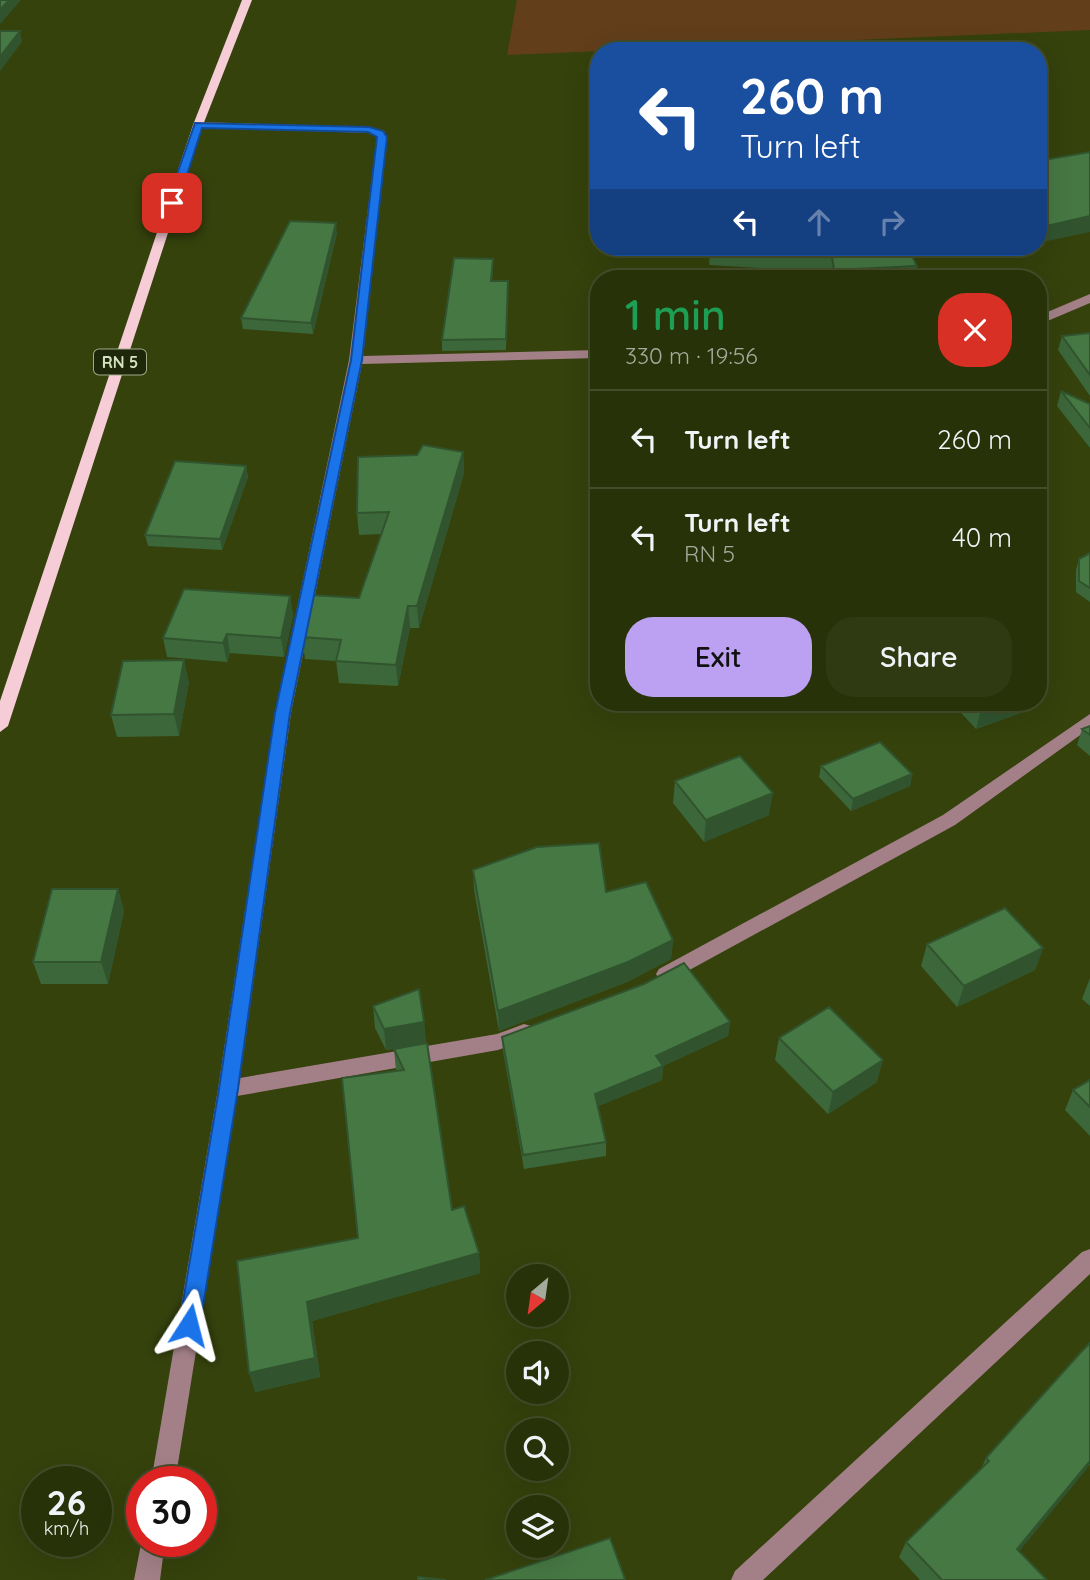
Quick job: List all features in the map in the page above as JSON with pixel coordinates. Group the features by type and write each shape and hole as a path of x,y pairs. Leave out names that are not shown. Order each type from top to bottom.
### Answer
{"main road":[{"name":"RN 5","path":"0,726 198,125 247,0"}],"street":[{"path":"166,1466 229,1089 282,713 356,360 382,137 380,133 369,130 198,125"},
{"path":"1047,317 1090,298"},
{"path":"356,360 590,354"},
{"path":"648,984 949,820 1090,720"},
{"path":"229,1089 498,1042 548,1023"},
{"path":"744,1580 1090,1259"},
{"path":"146,1580 150,1557"}],"shaded area":[{"path":"517,0 1090,0 1090,30 810,42 590,42 590,51 507,55"}],"building":[{"path":"0,0 9,0 0,10"},
{"path":"0,31 20,31 0,57"},
{"path":"1090,152 1090,216 1047,226 1047,159"},
{"path":"290,221 336,223 311,323 241,318"},
{"path":"815,256 912,256 917,266 834,270 832,257"},
{"path":"454,258 493,259 491,281 508,281 506,339 442,340"},
{"path":"1090,333 1090,375 1062,336"},
{"path":"1061,391 1090,404 1090,428"},
{"path":"423,445 463,452 417,606 408,606 396,665 336,661 341,640 302,637 311,595 359,598 389,512 357,513 358,457 417,455"},
{"path":"175,461 246,466 220,539 145,535"},
{"path":"1090,553 1090,588 1079,581 1079,559"},
{"path":"184,589 290,596 281,638 227,634 223,643 163,638"},
{"path":"184,660 174,714 111,715 123,661"},
{"path":"1090,726 1090,735 1082,729"},
{"path":"880,742 912,774 853,799 821,766"},
{"path":"740,756 773,793 706,820 675,781"},
{"path":"599,843 606,892 646,882 673,940 628,962 498,1011 473,870 537,847"},
{"path":"52,889 118,889 101,962 33,962"},
{"path":"1005,908 1043,948 964,986 927,944"},
{"path":"684,963 730,1022 656,1056 663,1066 595,1094 606,1142 523,1155 502,1037 644,984"},
{"path":"419,989 424,1022 384,1029 373,1006"},
{"path":"829,1007 883,1060 833,1092 779,1038"},
{"path":"427,1043 452,1210 464,1206 479,1253 307,1302 315,1358 249,1373 237,1261 358,1238 342,1078 404,1070 394,1049"},
{"path":"1090,1080 1090,1107 1073,1090"},
{"path":"1090,1343 1090,1461 1017,1549 1047,1580 942,1580 906,1542 989,1461 986,1458"},
{"path":"610,1538 625,1579 485,1580 550,1558 569,1558 569,1552"},
{"path":"418,1577 446,1580 418,1580"}],"route":[{"path":"172,203 198,125 369,130 380,133 382,137 356,360 282,713 229,1089 189,1325"}]}
